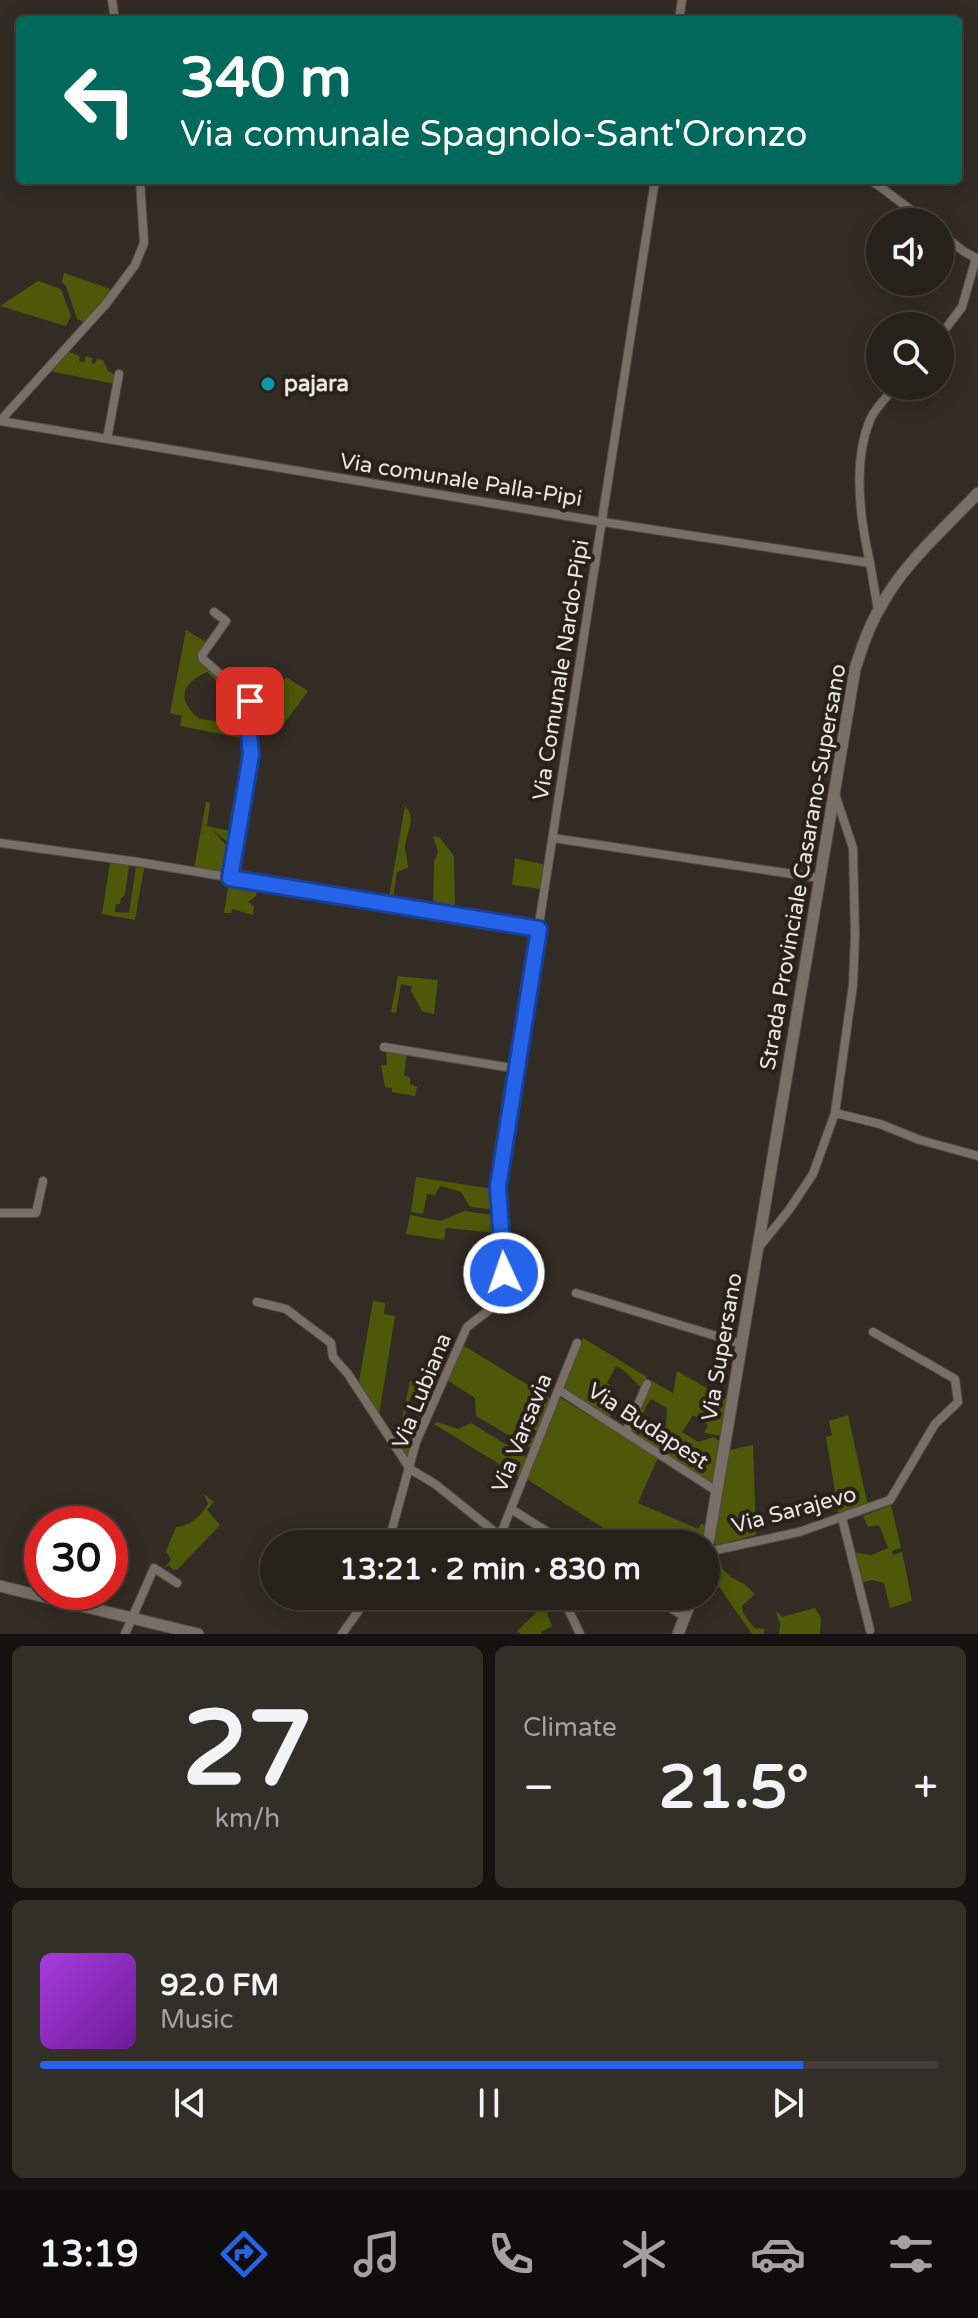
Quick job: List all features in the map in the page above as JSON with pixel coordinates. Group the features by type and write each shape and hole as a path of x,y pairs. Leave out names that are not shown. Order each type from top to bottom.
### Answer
{"main road":[{"name":"Strada Provinciale Casarano-Supersano","path":"776,1144 855,669 878,610 899,578 978,493"},
{"name":"Via Supersano","path":"711,1530 776,1144"},
{"path":"0,1586 198,1634"},
{"path":"682,1629 688,1610"}],"street":[{"path":"0,421 111,297 135,265 144,243 140,184"},
{"name":"Via Comunale Nardo-Pipi","path":"539,929 654,184"},
{"path":"876,184 908,208"},
{"path":"954,244 977,256 962,307 954,318"},
{"path":"107,439 119,374"},
{"path":"878,610 864,537 860,485 862,446 871,418 886,400"},
{"name":"Via comunale Palla-Pipi","path":"0,421 603,522 870,563"},
{"path":"214,612 226,621 202,655 203,659 250,701 242,719 249,733 251,755 230,878"},
{"path":"759,1248 813,1174 835,1113 853,985 855,935 853,848 834,791"},
{"path":"553,838 819,878"},
{"path":"0,843 539,929"},
{"name":"Via Lubiana","path":"392,1530 416,1442 467,1327 488,1311 504,1273 498,1187 539,929"},
{"path":"384,1047 518,1069"},
{"path":"835,1113 880,1124 920,1140 978,1156"},
{"path":"0,1213 36,1213 43,1181"},
{"path":"576,1293 742,1344"},
{"path":"257,1302 286,1309 331,1343 333,1357 348,1374 410,1469 435,1484 492,1530"},
{"name":"Via Sarajevo","path":"720,1551 799,1532 890,1500 935,1424 958,1402 955,1379 873,1332"},
{"name":"Via Varsavia","path":"502,1530 577,1343"},
{"path":"626,1432 647,1384"},
{"name":"Via Budapest","path":"559,1390 718,1492"},
{"path":"511,1509 545,1530"},
{"path":"842,1518 870,1630"},
{"path":"125,1634 154,1568 177,1583"},
{"path":"342,1634 359,1610"},
{"path":"569,1610 580,1634"},
{"path":"664,1610 682,1629"}],"green space":[{"path":"64,273 113,290 86,323 77,319 62,282"},
{"path":"38,281 61,289 71,316 66,326 0,306"},
{"path":"66,351 80,356 79,361 84,362 86,356 92,358 94,364 97,359 103,360 108,371 116,375 115,384 49,371"},
{"path":"186,630 209,644 196,656 247,697 242,715 234,711 231,713 230,695 207,672 187,687 187,706 200,719 240,724 247,739 180,726 182,716 170,713"},
{"path":"286,677 308,691 281,728 266,698 254,699 259,691 273,700"},
{"path":"206,802 210,803 207,826 236,832 233,847 212,829 232,852 229,875 194,869"},
{"path":"405,806 410,816 405,849 408,868 397,872 393,898 389,897"},
{"path":"433,836 439,837 454,856 455,909 433,906 434,862 438,852"},
{"path":"515,858 545,865 540,889 512,885"},
{"path":"110,862 129,865 125,895 120,904 116,904 115,912 129,913 136,867 144,868 135,920 102,914"},
{"path":"229,882 257,886 256,896 248,902 254,906 253,915 232,909 231,913 224,913"},
{"path":"398,976 438,980 434,1014 422,1011 411,991 412,986 401,984 396,1013 391,1012"},
{"path":"386,1051 407,1054 404,1075 410,1078 410,1084 417,1087 415,1096 392,1092 392,1088 385,1087 381,1065 387,1065"},
{"path":"416,1177 493,1189 495,1207 470,1207 461,1192 440,1186 435,1195 427,1194 423,1214 411,1212"},
{"path":"464,1211 493,1215 497,1233 446,1228 444,1240 406,1234 410,1215 441,1221"},
{"path":"373,1301 385,1303 384,1314 395,1316 379,1415 358,1387"},
{"path":"583,1338 647,1377 642,1388 616,1366 607,1383 611,1386 608,1393 612,1411 610,1417 564,1389"},
{"path":"461,1344 551,1399 538,1432 522,1421 518,1427 535,1439 532,1449 476,1416 475,1398 447,1380"},
{"path":"677,1371 729,1401 722,1436 704,1433 708,1425 693,1415 682,1432 698,1442 714,1437 721,1442 714,1486 637,1437 648,1423 662,1432 666,1425 667,1408 651,1399 634,1435 629,1432 652,1381 673,1393"},
{"path":"410,1381 435,1390 431,1401 411,1396 403,1420 419,1426 408,1462 397,1442"},
{"path":"559,1397 658,1457 638,1503 698,1529 702,1523 707,1530 606,1530 525,1478"},
{"path":"848,1415 868,1506 839,1516 826,1437 832,1435 829,1421"},
{"path":"437,1422 458,1429 471,1423 525,1456 527,1459 520,1477 434,1424"},
{"path":"753,1445 756,1535 720,1544 720,1530 716,1530 729,1450"},
{"path":"204,1494 214,1502 207,1510 220,1525 178,1569 173,1570 169,1565 164,1568 171,1560 166,1551 176,1527 191,1522 202,1513 208,1504"},
{"path":"891,1505 901,1548 892,1551 893,1555 902,1552 912,1601 890,1608 884,1583 872,1580 860,1583 854,1552 871,1555 888,1548 879,1525 868,1527 863,1516"},
{"path":"720,1566 755,1594 742,1606 743,1613 754,1628 764,1629 764,1634 752,1634 720,1588"},
{"path":"815,1608 821,1618 820,1634 779,1634 776,1611 782,1617"},
{"path":"539,1610 556,1610 547,1613 552,1626 542,1634 521,1634 517,1631"}],"place":[{"name":"pajara","path":"268,384"}],"route":[{"path":"250,701 242,719 249,733 251,755 230,878 539,929 498,1187 504,1273"}]}
